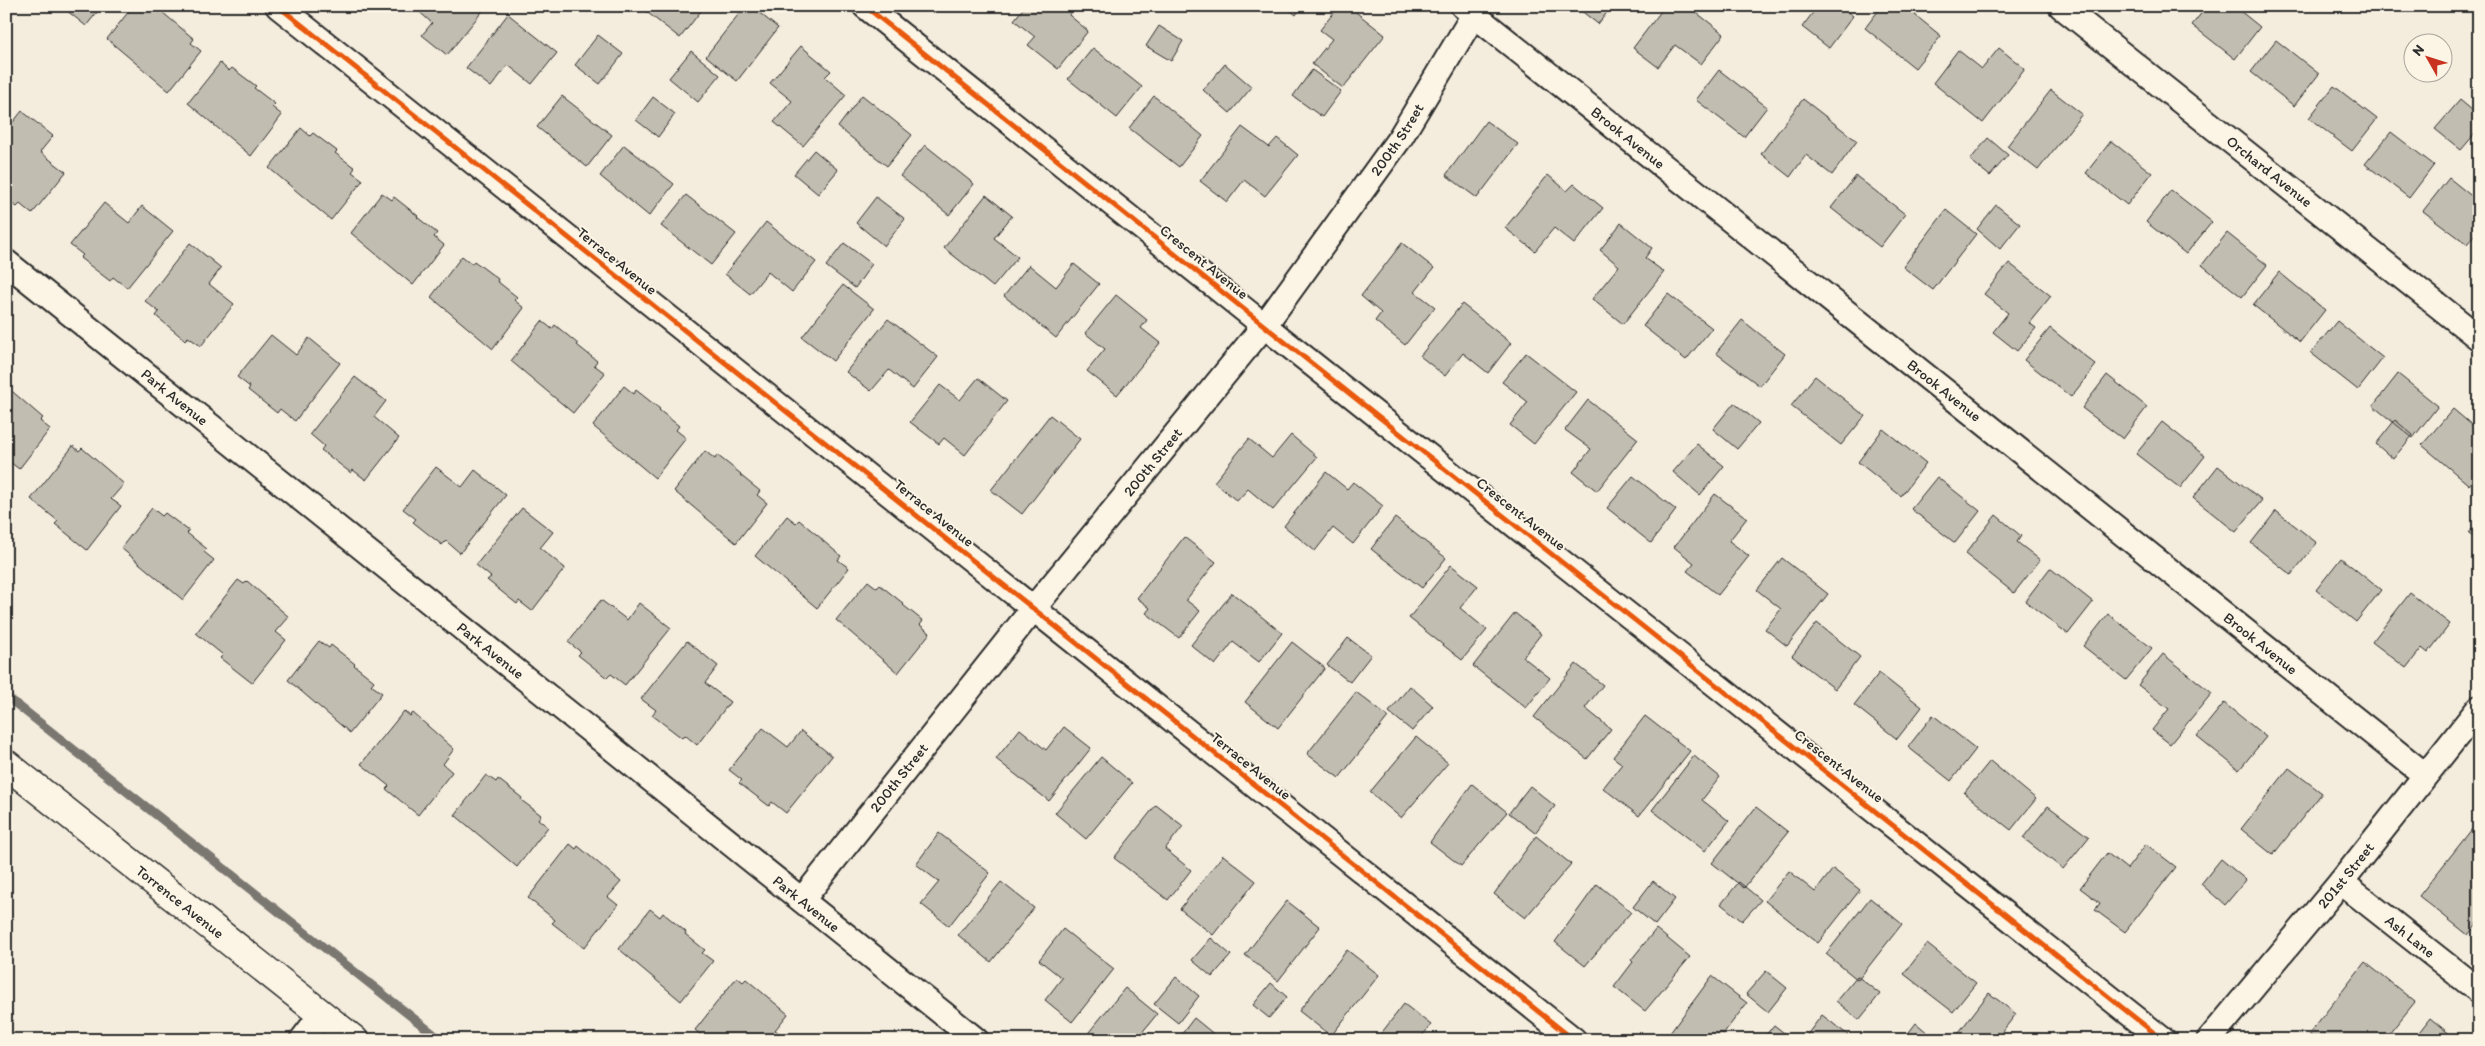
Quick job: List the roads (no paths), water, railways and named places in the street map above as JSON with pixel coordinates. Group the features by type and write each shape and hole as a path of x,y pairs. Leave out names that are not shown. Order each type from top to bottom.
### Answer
{"main road":[{"name":"Torrence Avenue","path":"6,764 354,1040"}],"street":[{"name":"Terrace Avenue","path":"278,6 1574,1040"},
{"name":"Crescent Avenue","path":"865,6 1264,326 2163,1040"},
{"name":"Orchard Avenue","path":"2061,6 2479,338"},
{"name":"200th Street","path":"802,900 1033,609 1264,326 1400,138 1472,9"},
{"name":"Brook Avenue","path":"1472,9 2425,775"},
{"name":"Park Avenue","path":"6,262 976,1040"},
{"name":"201st Street","path":"2210,1040 2341,882 2479,708"},
{"name":"Ash Lane","path":"2341,882 2479,991"},
{"path":"302,1040 322,1014"}],"waterway":[{"path":"6,696 441,1040"}]}
